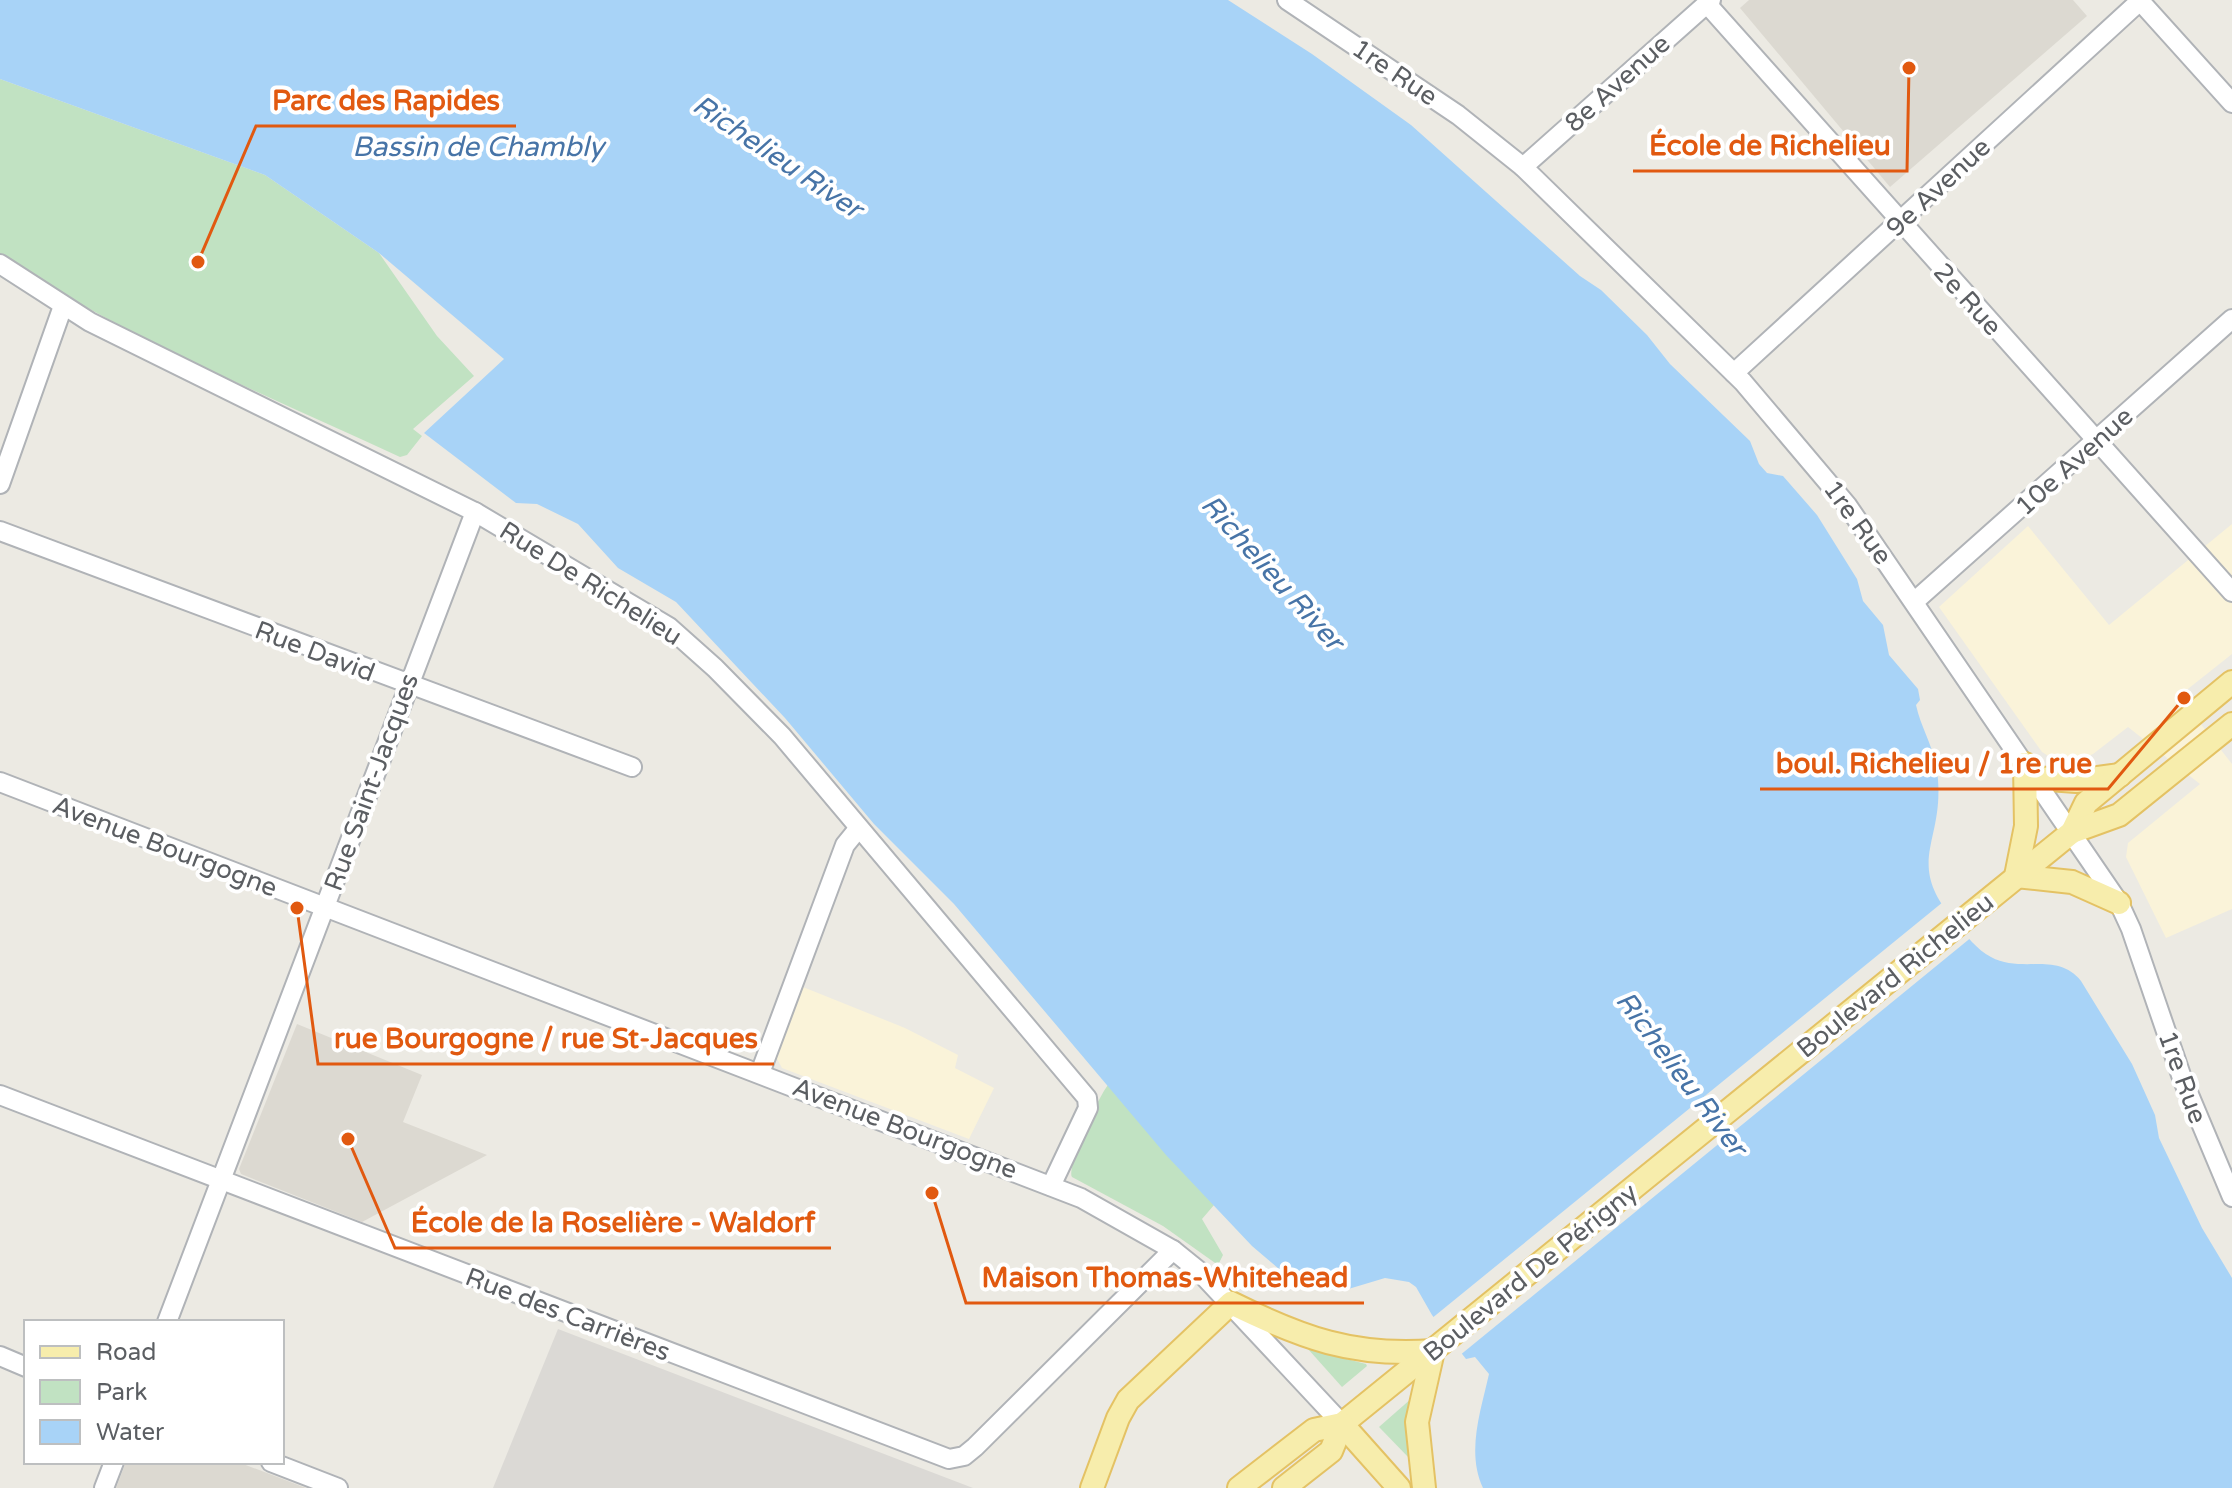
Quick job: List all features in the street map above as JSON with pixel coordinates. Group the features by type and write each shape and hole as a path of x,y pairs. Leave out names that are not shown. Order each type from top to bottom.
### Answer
{"main road":[{"name":"Boulevard Richelieu","path":"2072,832 2086,803 2232,682"},
{"name":"Boulevard Richelieu","path":"1718,1119 2072,832 2119,815 2232,724"},
{"path":"2119,903 2064,880 2016,876 2027,817 2030,771 2076,781 2121,775"},
{"name":"Boulevard De Périgny","path":"1239,1488 1314,1430 1342,1424 1718,1119"},
{"path":"1092,1488 1118,1418 1128,1400 1231,1303 1292,1333 1332,1346 1376,1354 1433,1351 1417,1422 1417,1450 1424,1488"},
{"path":"1342,1424 1399,1488"},
{"name":"Boulevard De Périgny","path":"1284,1488 1331,1451 1342,1424"}],"street":[{"name":"1re Rue","path":"1287,0 1458,115 1523,167 1734,373 1828,480 1915,601 2119,903 2194,1112 2232,1197"},
{"path":"2141,1 2232,103"},
{"name":"9e Avenue","path":"1734,373 2141,1"},
{"name":"8e Avenue","path":"1523,167 1709,2"},
{"name":"2e Rue","path":"1709,2 1899,222 2232,592"},
{"name":"Rue De Richelieu","path":"0,264 63,306 475,512 639,606 682,637 772,724 1087,1098 1088,1108 1051,1186"},
{"path":"0,484 63,306"},
{"name":"10e Avenue","path":"1915,601 2232,319"},
{"name":"Rue Saint-Jacques","path":"168,1320 475,512"},
{"name":"Rue David","path":"0,531 632,767"},
{"name":"Avenue Bourgogne","path":"0,782 1051,1186 1173,1250 1231,1303 1342,1424"},
{"path":"760,1073 845,845 858,829"},
{"name":"Rue des Carrières","path":"0,1095 940,1457 958,1458 975,1447 1173,1250"},
{"path":"0,1356 24,1366"},
{"path":"104,1488 113,1464"},
{"path":"276,1464 338,1488"}],"shaded area":[{"path":"1749,0 2073,0 2087,16 1890,187 1740,8"},
{"path":"2232,524 2232,654 2179,696 2232,764 2232,909 2166,938 2126,857 2128,843 2200,784 2128,727 2093,754 2073,763 2058,762 2042,752 1939,607 2028,526 2109,625"},
{"path":"803,987 905,1028 958,1055 955,1068 994,1088 969,1139 782,1068 775,1055"},
{"path":"297,1024 422,1075 403,1122 487,1155 362,1222 241,1174 239,1169"},
{"path":"558,1329 973,1488 493,1488"},
{"path":"125,1464 243,1464 306,1488 116,1488"}],"green space":[{"path":"0,79 265,175 379,253 437,336 474,376 413,429 422,436 407,455 400,457 146,339 0,255"},
{"path":"1108,1085 1214,1205 1202,1219 1223,1255 1218,1265 1163,1226 1072,1177 1079,1146"},
{"path":"1308,1349 1366,1364 1367,1366 1342,1387"},
{"path":"1412,1398 1410,1459 1379,1427"}],"water":[{"path":"0,0 1228,0 1312,54 1411,125 1580,276 1601,290 1647,335 1670,364 1750,441 1759,464 1767,473 1783,476 1817,515 1857,579 1863,601 1883,625 1889,655 1918,689 1920,700 1916,705 1935,759 1938,780 1929,868 1932,884 1941,902 1972,942 1991,957 2014,964 2061,967 2081,981 2132,1064 2155,1115 2159,1138 2202,1228 2232,1278 2232,1488 1483,1488 1475,1446 1489,1374 1475,1357 1466,1359 1432,1315 1416,1287 1409,1282 1385,1278 1345,1290 1311,1286 1286,1275 1252,1246 1166,1155 954,904 874,824 785,718 676,602 618,568 578,524 537,504 516,503 424,433 504,359 379,253 265,175 0,79"}],"pier":[{"path":"1943,902 1973,936 1459,1356 1427,1315 1431,1319"}],"place":[{"name":"École de Richelieu","path":"1909,68"},
{"name":"Parc des Rapides","path":"198,262"},
{"name":"boul. Richelieu / 1re rue","path":"2184,698"},
{"name":"rue Bourgogne / rue St-Jacques","path":"297,908"},
{"name":"École de la Roselière - Waldorf","path":"348,1139"},
{"name":"Maison Thomas-Whitehead","path":"932,1193"}],"water label":[{"name":"Bassin de Chambly","path":"478,146"},
{"name":"Richelieu River","path":"778,156"},
{"name":"Richelieu River","path":"1273,572"},
{"name":"Richelieu River","path":"1682,1073"}]}
